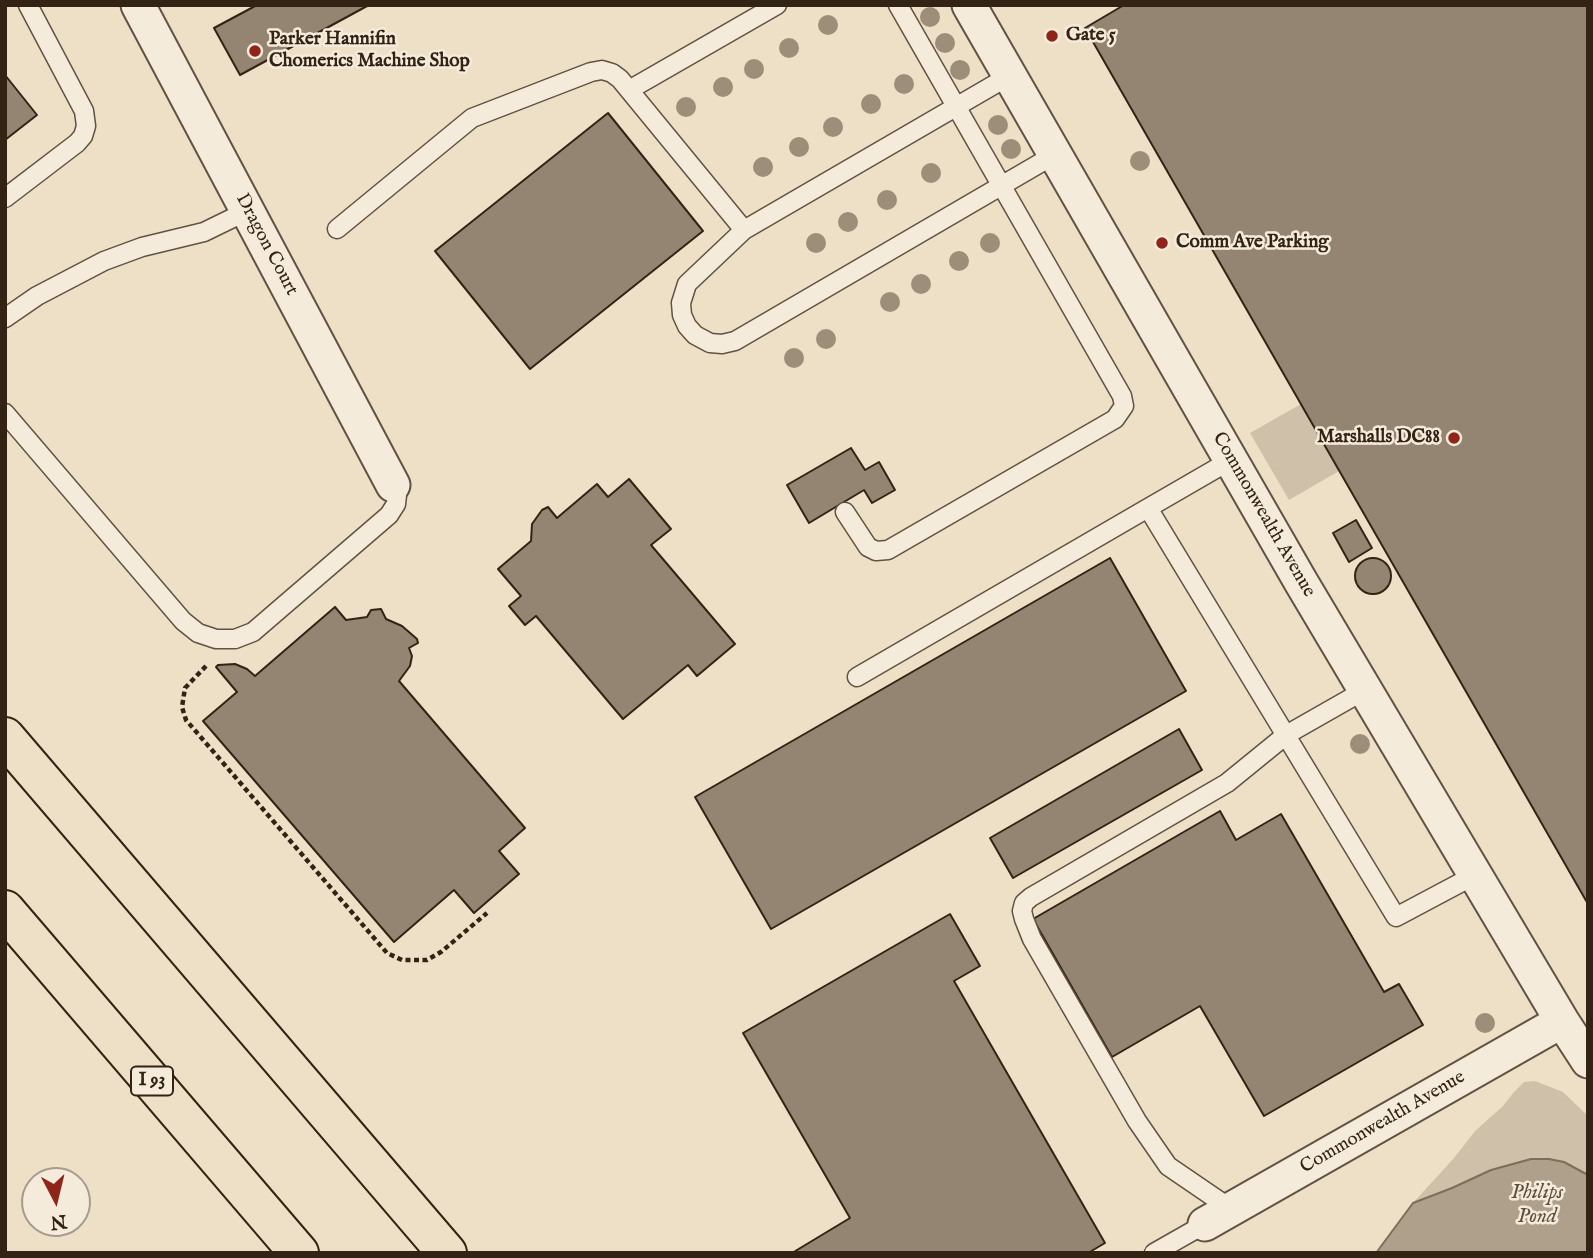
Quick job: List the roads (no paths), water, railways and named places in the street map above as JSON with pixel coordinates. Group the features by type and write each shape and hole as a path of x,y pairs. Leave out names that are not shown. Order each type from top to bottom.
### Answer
{"highway":[{"path":"5,737 447,1253"},
{"name":"I 93","path":"5,910 299,1253"}],"street":[{"name":"Dragon Court","path":"138,5 393,485"},
{"name":"Commonwealth Avenue","path":"969,5 1365,690 1588,1061"},
{"name":"Commonwealth Avenue","path":"1218,1217 1562,1021"}],"lane":[{"path":"5,198 77,143 86,126 83,111 28,5"},
{"path":"629,90 777,5"},
{"path":"845,512 865,545 876,551 888,550 1115,419 1124,406 1122,396 898,5"},
{"path":"337,229 472,118 597,70 612,73 629,90 744,230"},
{"path":"1009,76 744,230 692,277 682,295 681,311 687,327 710,343 735,341 1055,155"},
{"path":"5,318 37,296 104,261 142,247 204,232 247,211"},
{"path":"5,413 183,621 198,633 216,639 235,639 253,632 389,515 396,504 397,495 393,485"},
{"path":"857,677 1231,460"},
{"path":"1148,508 1395,917 1475,875"},
{"path":"1154,1253 1218,1217 1168,1166 1137,1121 1032,939 1022,911 1024,903 1227,783 1286,735 1365,690"}],"water":[{"name":"Philips Pond","path":"1531,1159 1564,1162 1588,1175 1588,1253 1376,1253 1413,1203 1491,1170"}],"place":[{"name":"Gate 5","path":"1052,36"},
{"name":"Parker Hannifin Chomerics Machine Shop","path":"255,51"},
{"name":"Comm Ave Parking","path":"1162,243"},
{"name":"Marshalls DC88","path":"1454,438"}]}
